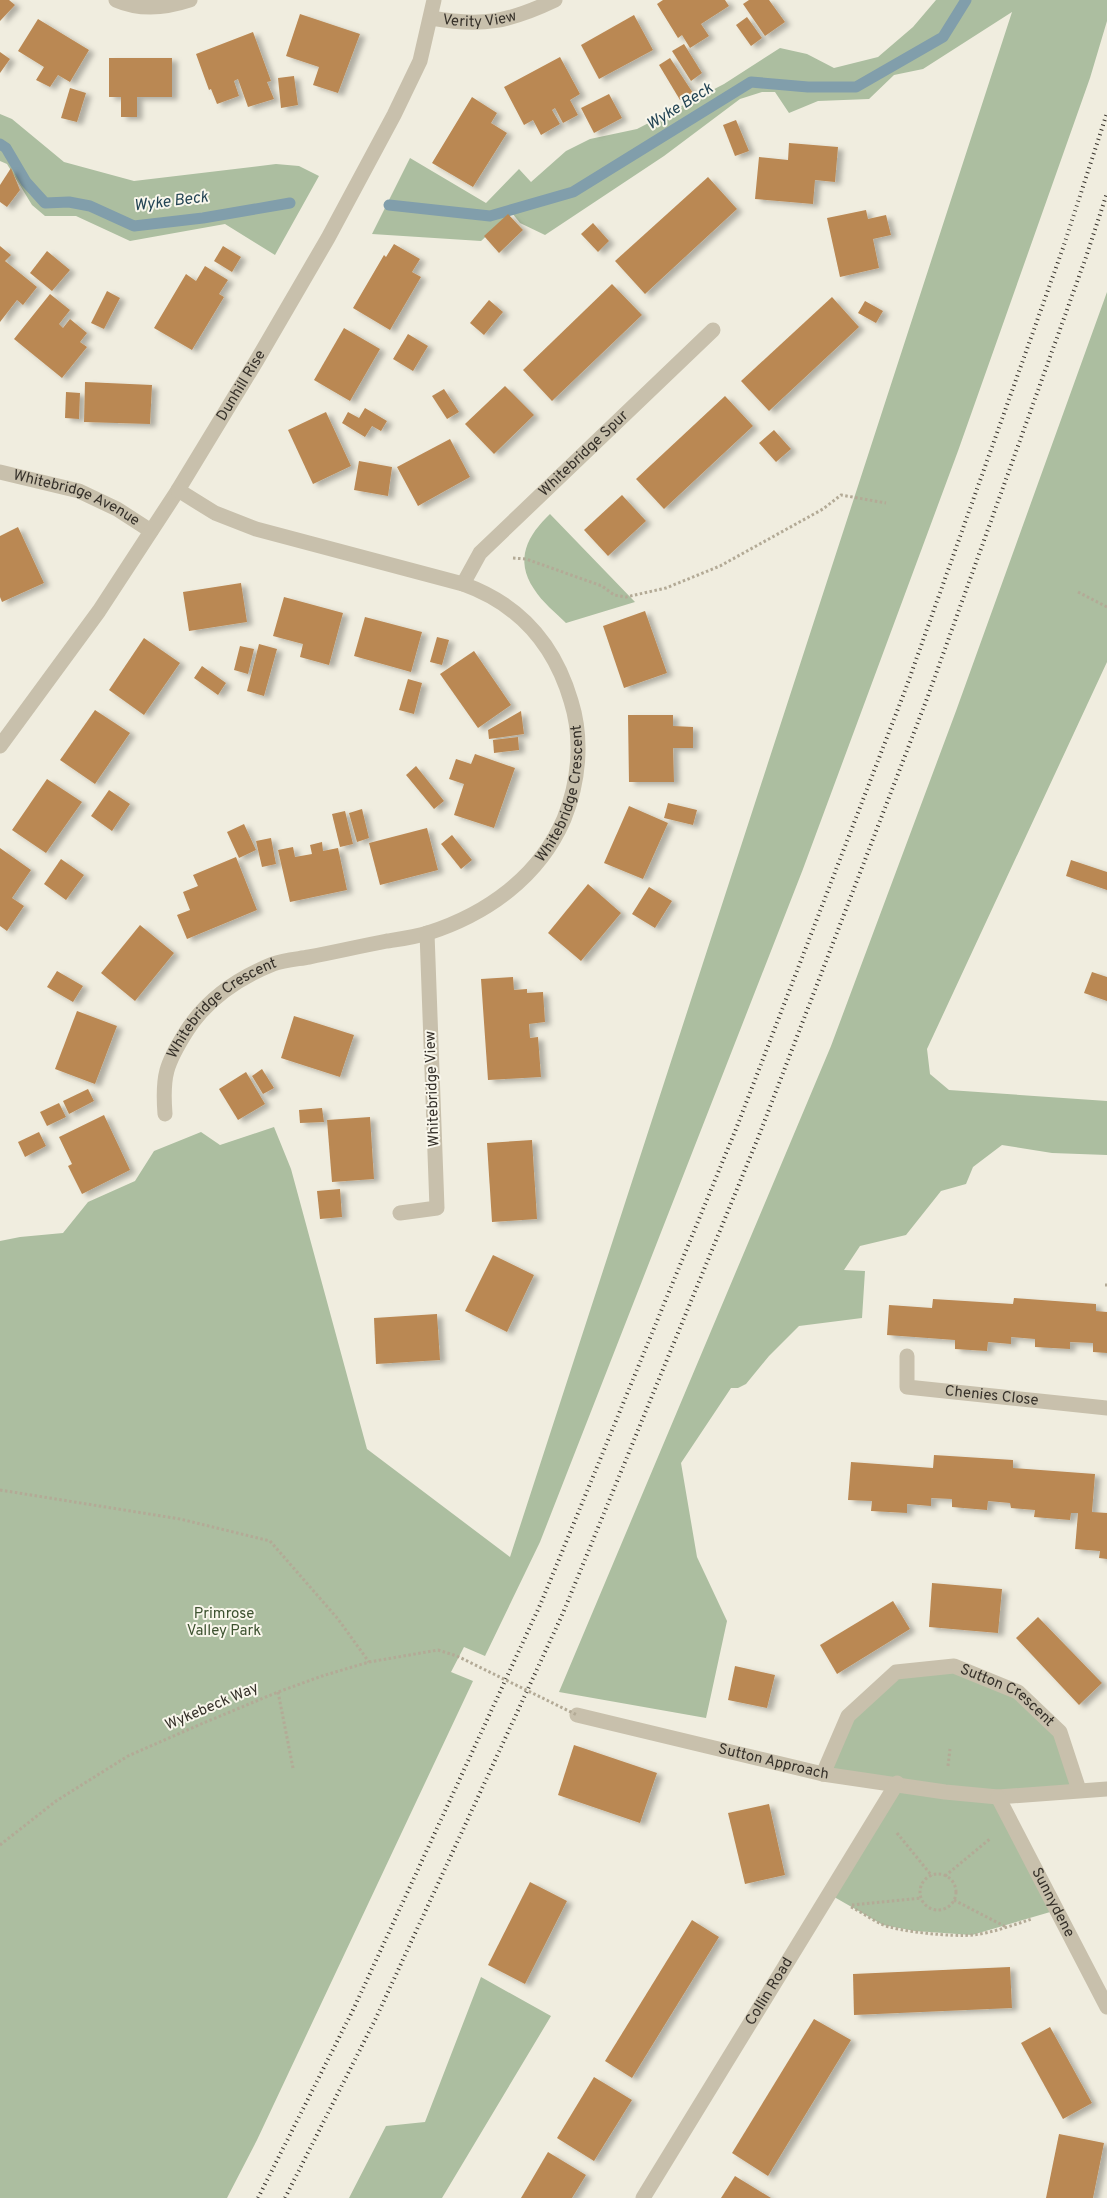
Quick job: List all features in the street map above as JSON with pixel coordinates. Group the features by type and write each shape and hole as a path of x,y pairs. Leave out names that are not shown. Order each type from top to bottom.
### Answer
{"street":[{"path":"116,0 123,3 150,7 177,4 190,0"},
{"name":"Dunhill Rise","path":"0,746 99,611 178,490 328,238 389,124 420,61 434,0"},
{"name":"Verity View","path":"431,18 459,22 492,22 525,14 555,0"},
{"name":"Whitebridge Spur","path":"463,584 480,553 713,330"},
{"name":"Whitebridge Avenue","path":"0,472 79,491 117,509 151,531"},
{"name":"Whitebridge Crescent","path":"165,1114 163,1087 169,1058 192,1022 226,987 274,964 427,934 470,915 497,900 521,882 542,859 558,833 570,805 576,775 578,744 575,714 566,684 553,657 535,632 513,610 488,593 463,584 256,529 215,513 178,490"},
{"name":"Whitebridge View","path":"400,1212 437,1208 427,934"},
{"name":"Chenies Close","path":"907,1356 907,1387 1107,1408"},
{"name":"Sutton Crescent","path":"823,1774 848,1716 896,1672 954,1666 1018,1692 1060,1732 1079,1790"},
{"name":"Sutton Approach","path":"577,1715 823,1774 896,1783 945,1792 998,1797 1079,1790 1107,1790"},
{"name":"Collin Road","path":"643,2198 896,1783"},
{"name":"Sunnydene","path":"998,1797 1107,2007"}],"path":[{"path":"480,553 526,559 602,586 614,595 626,597 666,588 720,566 823,509 841,495 886,503"},
{"path":"1078,592 1107,607"},
{"path":"0,1490 180,1520 270,1541 338,1618 369,1662"},
{"name":"Wykebeck Way","path":"0,1845 56,1801 128,1756 278,1692 369,1662 438,1650 457,1656 577,1715"},
{"path":"278,1692 293,1768"},
{"path":"880,1811 932,1876"},
{"path":"945,1876 1011,1821"},
{"path":"932,1876 945,1876 950,1879 956,1888 954,1900 951,1905 940,1910 929,1908 921,1898 921,1887 924,1881 932,1876"},
{"path":"921,1898 850,1906 883,1925 915,1931 972,1935 1006,1927 1057,1910"},
{"path":"954,1900 1006,1927"}],"green space":[{"name":"Primrose Valley Park","path":"936,0 1107,0 1107,21 1090,78 958,451 803,869 540,1542 485,1656 464,1647 451,1672 473,1681 257,2140 227,2198 0,2198 0,1241 63,1233 88,1202 135,1181 154,1151 201,1132 220,1145 274,1127 291,1169 367,1449 510,1557 1012,12 923,69 894,75 869,99 818,101 789,113 775,92 762,92 740,99 664,156 545,235 520,223 512,213 481,241 372,234 410,158 486,203 519,169 531,182 566,151 590,139 637,129 724,84 780,48 807,54 834,68 878,57 913,27"},
{"path":"0,114 12,119 64,162 134,181 276,164 299,166 319,176 275,255 225,224 130,241 76,216 45,216 32,205 7,164 0,161"},
{"path":"1107,292 1107,662 927,1049 930,1074 949,1090 1107,1101 1107,1155 1052,1153 1002,1145 973,1167 966,1184 941,1191 906,1235 860,1246 844,1270 865,1271 862,1318 799,1326 769,1356 746,1384 738,1388 731,1388 681,1463 697,1557 727,1621 706,1718 559,1692 831,1046 956,711"},
{"path":"550,514 635,602 566,623 545,603 537,594 528,578 524,558 526,548 535,530"},
{"path":"954,1666 1018,1692 1060,1732 1079,1790 999,1797 1057,1910 972,1935 915,1931 883,1925 829,1894 896,1783 823,1774 848,1716 896,1672"},
{"path":"481,1977 551,2016 442,2198 349,2198 386,2126 425,2122"}],"building":[{"path":"0,0 9,0 15,5 0,21"},
{"path":"663,0 725,0 729,6 701,24 709,36 690,48 682,35 678,38 657,4"},
{"path":"749,0 769,0 785,22 765,36 743,4"},
{"path":"300,14 360,34 338,93 313,85 319,67 286,56"},
{"path":"634,15 653,50 599,79 581,45"},
{"path":"747,17 762,38 751,46 736,25"},
{"path":"38,19 89,50 70,82 58,75 50,87 36,80 44,67 18,51"},
{"path":"253,32 271,81 267,82 274,99 248,107 238,79 234,81 239,96 217,104 211,89 209,90 196,54"},
{"path":"684,44 702,73 691,81 672,51"},
{"path":"0,52 10,59 0,73"},
{"path":"560,57 580,94 570,100 578,115 563,123 555,108 552,110 560,124 541,135 533,120 524,125 504,87"},
{"path":"109,58 172,58 172,97 137,97 137,117 121,117 121,97 109,97"},
{"path":"670,58 693,93 680,100 659,65"},
{"path":"294,76 298,105 281,108 278,78"},
{"path":"70,88 86,93 77,122 61,118"},
{"path":"609,94 622,118 594,133 581,108"},
{"path":"472,97 497,113 491,123 507,133 473,187 432,163"},
{"path":"736,120 749,151 735,156 723,125"},
{"path":"789,143 838,147 835,182 815,180 813,204 755,199 759,157 788,160"},
{"path":"11,168 20,190 7,207 0,202 0,185"},
{"path":"708,177 737,209 645,294 615,261"},
{"path":"866,210 868,219 886,215 891,235 873,239 879,268 840,277 827,218"},
{"path":"508,214 523,230 499,253 484,236"},
{"path":"593,223 609,241 598,252 581,234"},
{"path":"394,244 420,259 412,272 421,277 390,330 353,308 384,255 386,257"},
{"path":"0,246 11,255 5,261 37,287 23,305 17,300 0,322"},
{"path":"223,246 241,257 232,272 214,261"},
{"path":"47,251 70,270 52,291 30,273"},
{"path":"205,266 228,280 219,294 224,297 192,350 154,328 186,274 196,281"},
{"path":"612,284 642,315 552,401 523,370"},
{"path":"107,291 120,298 104,329 91,323"},
{"path":"50,294 70,310 59,324 63,328 70,319 87,333 80,342 87,347 62,378 14,339"},
{"path":"832,297 859,327 769,411 741,381"},
{"path":"489,300 503,312 484,335 470,323"},
{"path":"865,301 883,311 876,323 858,313"},
{"path":"344,328 380,349 350,401 314,380"},
{"path":"408,334 428,346 413,371 393,359"},
{"path":"85,382 152,385 150,424 84,422"},
{"path":"505,386 534,415 494,454 465,424"},
{"path":"444,389 459,412 447,419 432,396"},
{"path":"66,392 80,393 79,419 65,418"},
{"path":"725,396 753,426 664,509 636,479"},
{"path":"365,408 387,421 381,431 372,426 365,437 342,423 348,412 359,418"},
{"path":"326,412 351,466 313,484 288,430"},
{"path":"774,430 791,449 776,462 759,443"},
{"path":"450,439 470,477 418,506 397,467"},
{"path":"359,461 392,467 388,496 354,490"},
{"path":"622,495 646,521 608,556 584,530"},
{"path":"18,527 44,583 2,602 0,597 0,536"},
{"path":"241,583 247,622 189,631 183,592"},
{"path":"284,597 343,613 329,665 300,657 303,644 273,636"},
{"path":"645,611 667,673 624,688 603,626"},
{"path":"365,617 422,632 411,672 354,656"},
{"path":"437,637 449,640 442,665 430,662"},
{"path":"144,638 180,663 144,715 109,690"},
{"path":"259,644 277,649 264,696 247,691"},
{"path":"240,646 254,649 248,674 234,670"},
{"path":"474,651 511,705 478,728 440,674"},
{"path":"202,666 226,683 218,695 194,678"},
{"path":"408,679 422,683 414,714 399,710"},
{"path":"95,710 130,733 95,784 60,760"},
{"path":"521,711 524,734 489,739 488,730"},
{"path":"628,715 673,715 673,726 693,727 693,748 673,748 674,782 629,782"},
{"path":"518,737 519,750 494,753 493,740"},
{"path":"475,754 515,768 494,828 454,815 464,784 449,779 456,759 471,764"},
{"path":"416,766 444,801 434,809 406,775"},
{"path":"47,779 82,802 46,853 12,830"},
{"path":"109,790 130,804 112,831 91,816"},
{"path":"668,803 697,810 693,825 664,818"},
{"path":"629,806 668,823 643,879 604,863"},
{"path":"362,809 369,838 357,842 349,813"},
{"path":"345,811 353,844 340,847 332,814"},
{"path":"244,824 256,850 239,858 227,832"},
{"path":"427,828 438,870 380,885 369,843"},
{"path":"452,835 472,860 461,869 441,844"},
{"path":"271,838 276,864 262,867 256,841"},
{"path":"322,842 323,851 338,848 347,890 290,902 278,850 293,847 295,857 312,854 310,845"},
{"path":"0,848 31,870 12,898 24,906 7,931 0,926"},
{"path":"236,857 257,910 187,939 177,915 190,910 183,892 198,886 193,875"},
{"path":"61,859 84,875 66,900 44,884"},
{"path":"1071,860 1107,872 1107,890 1066,876"},
{"path":"588,884 621,913 581,961 548,933"},
{"path":"649,887 672,901 655,928 632,914"},
{"path":"140,925 174,953 135,1001 101,973"},
{"path":"57,971 83,986 73,1002 47,987"},
{"path":"1092,972 1107,977 1107,1001 1084,993"},
{"path":"513,977 514,990 527,989 527,993 543,992 545,1022 529,1024 530,1038 538,1037 541,1077 488,1080 481,979"},
{"path":"77,1011 117,1026 95,1084 55,1069"},
{"path":"294,1016 354,1035 340,1077 281,1058"},
{"path":"262,1069 274,1088 263,1094 252,1076"},
{"path":"246,1072 265,1104 238,1120 219,1089"},
{"path":"88,1089 94,1101 69,1114 63,1101"},
{"path":"59,1103 66,1117 47,1126 40,1112"},
{"path":"322,1108 324,1122 300,1123 299,1110"},
{"path":"104,1115 130,1170 82,1194 68,1166 72,1164 59,1137"},
{"path":"370,1117 374,1179 332,1182 327,1120"},
{"path":"39,1132 46,1146 25,1157 18,1142"},
{"path":"532,1140 537,1219 492,1222 487,1143"},
{"path":"340,1189 342,1217 320,1219 317,1191"},
{"path":"493,1255 534,1275 507,1332 465,1311"},
{"path":"1014,1298 1096,1304 1096,1311 1107,1312 1107,1353 1093,1352 1093,1343 1070,1342 1070,1349 1035,1347 1035,1339 1011,1337 1011,1344 988,1342 987,1351 955,1349 955,1340 887,1335 889,1305 932,1308 933,1299 1013,1304"},
{"path":"437,1314 440,1360 376,1364 374,1318"},
{"path":"934,1455 1013,1460 1013,1468 1095,1474 1092,1512 1107,1513 1107,1559 1099,1558 1100,1551 1075,1549 1078,1513 1071,1513 1070,1520 1034,1517 1035,1510 1011,1508 1010,1503 988,1501 987,1510 952,1507 952,1499 931,1498 931,1506 907,1504 907,1513 871,1511 872,1501 848,1500 851,1462 933,1468"},
{"path":"932,1583 1002,1589 998,1633 929,1627"},
{"path":"893,1601 910,1629 837,1674 820,1645"},
{"path":"1038,1617 1102,1683 1079,1705 1016,1638"},
{"path":"735,1666 775,1675 767,1708 728,1700"},
{"path":"574,1745 657,1773 640,1823 558,1795"},
{"path":"769,1804 785,1875 745,1884 728,1813"},
{"path":"530,1882 567,1901 525,1984 488,1965"},
{"path":"692,1920 719,1937 632,2078 605,2061"},
{"path":"1010,1967 1012,2008 854,2015 853,1974"},
{"path":"814,2019 851,2040 768,2176 732,2153"},
{"path":"1050,2027 1092,2103 1063,2119 1021,2043"},
{"path":"594,2077 632,2100 594,2161 557,2138"},
{"path":"1059,2134 1104,2143 1093,2198 1046,2198"},
{"path":"548,2152 586,2175 572,2198 521,2198"},
{"path":"735,2176 771,2198 721,2198"}],"waterway":[{"name":"Wyke Beck","path":"389,205 490,216 573,192 751,82 808,87 856,87 943,37 966,0"},
{"name":"Wyke Beck","path":"0,144 6,148 26,182 45,203 69,202 90,206 134,226 203,218 290,203"}],"railway":[{"path":"258,2198 354,2008 541,1603 736,1129 906,688 1063,248 1107,113"},
{"path":"285,2198 376,2018 563,1613 758,1138 928,696 1086,257 1107,193"}]}
